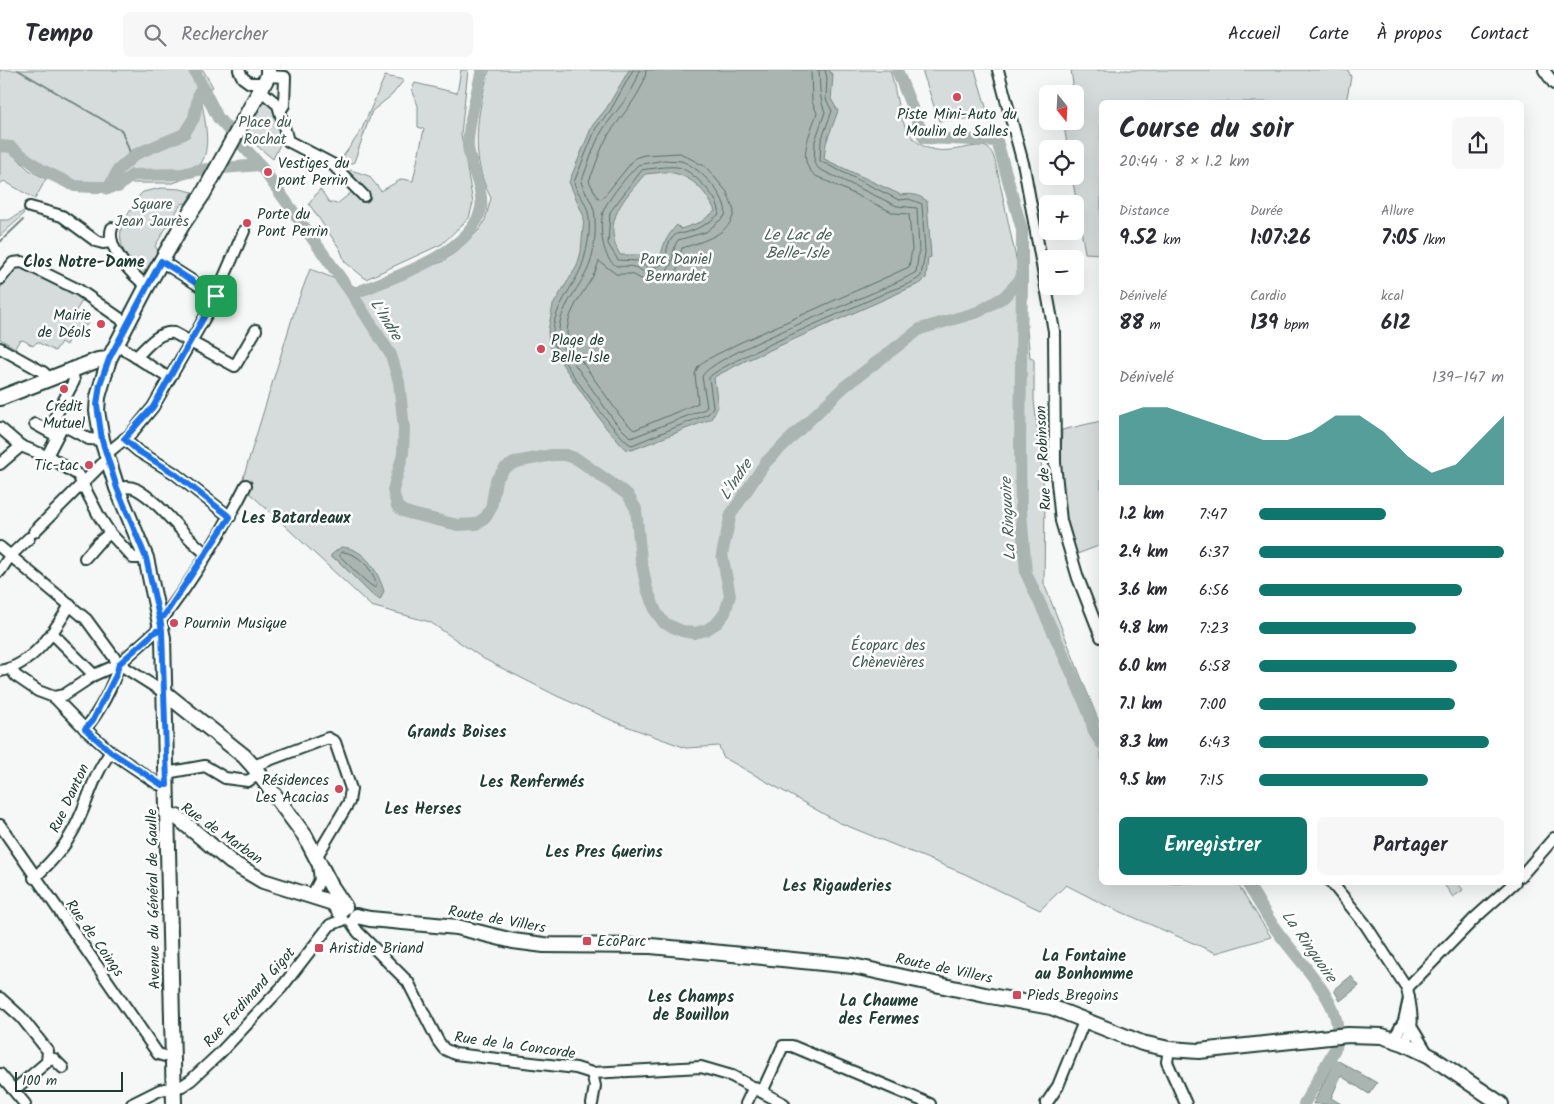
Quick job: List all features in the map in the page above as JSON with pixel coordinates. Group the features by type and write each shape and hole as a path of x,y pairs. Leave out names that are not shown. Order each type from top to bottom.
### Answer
{"main road":[{"name":"Avenue du Général de Gaulle","path":"174,1104 165,693 161,624 146,558 117,488 102,440 97,411 98,397 109,359 161,261 203,194 264,78"},
{"path":"0,398 98,360 109,359"},
{"path":"165,693 244,756 256,770 305,836 347,915"},
{"name":"Rue de Marban","path":"167,814 177,817 231,862 263,881 333,904 347,915"},
{"name":"Route de Villers","path":"347,915 457,927 513,941 544,945 651,946 853,966 985,995 1033,1003 1085,1019 1142,1043 1169,1049 1199,1051 1348,1035 1370,1035 1398,1041 1430,1056 1502,1104"}],"street":[{"path":"239,70 243,78 250,83 264,78 285,77 284,105 280,111"},
{"name":"Rue de Robinson","path":"998,70 1024,167 1054,331 1055,463 1058,503 1068,549 1099,632"},
{"path":"1544,70 1554,84"},
{"path":"264,78 280,111 282,126 288,141 332,164 364,196"},
{"path":"30,207 62,216 96,241 103,243 112,242"},
{"path":"112,228 112,242 128,268 147,286"},
{"path":"0,572 10,556 84,484 107,456 153,407 216,296 244,230"},
{"path":"161,261 216,296"},
{"path":"0,279 13,263 22,262 80,290 128,324"},
{"path":"136,357 161,334 167,332 174,333 235,366 256,330"},
{"path":"117,345 169,378"},
{"path":"0,348 43,372 50,379"},
{"path":"72,370 74,381 54,419 89,439 102,440"},
{"path":"35,424 57,436"},
{"path":"47,456 62,424"},
{"path":"0,428 21,446 47,456 78,475 98,516 110,533 133,558 146,558"},
{"path":"124,439 138,451 174,473 230,517"},
{"path":"0,464 21,446"},
{"path":"54,697 64,695 94,675 119,664 156,631 230,517 246,485"},
{"path":"117,488 125,486 136,488 165,514 190,542 207,554"},
{"path":"85,558 98,542 110,533"},
{"path":"0,547 86,619 119,664 165,693"},
{"path":"0,671 12,669 32,655 53,634 70,605"},
{"path":"53,634 94,675"},
{"path":"85,729 93,720 119,664"},
{"path":"12,669 16,676 38,691 54,697 85,729 111,752 158,784 166,779 205,766 225,778 248,781 256,770 328,738 335,742 351,789 349,802 317,856 320,880 319,886 311,897"},
{"name":"Rue Danton","path":"34,878 70,836 100,766 111,752"},
{"name":"Rue de Coings","path":"1,828 158,1054 172,1058"},
{"path":"1524,873 1554,838"},
{"path":"1333,885 1365,924 1408,993 1412,1028 1410,1035 1398,1041"},
{"path":"1398,1041 1404,1021 1408,993 1475,918 1512,885"},
{"name":"Rue de la Concorde","path":"347,915 358,932 408,982 444,1049 455,1054 576,1068 592,1073"},
{"name":"Rue Ferdinand Gigot","path":"132,1104 160,1090 173,1089 192,1080 282,987 330,924 347,915"},
{"path":"0,998 21,1017 48,1051 48,1062 14,1090"},
{"path":"1046,1104 1058,1086 1085,1019"},
{"path":"1412,1028 1430,1056"},
{"path":"746,1104 758,1090 784,1046 792,1046 930,1104"},
{"path":"1169,1049 1167,1062 1186,1104"},
{"path":"49,1058 54,1059 63,1068"},
{"path":"592,1104 595,1086 592,1073 701,1067 732,1076 784,1104"},
{"path":"0,1074 25,1104"}],"green space":[{"path":"0,70 203,70 213,87 201,97 207,137 203,159 197,169 187,177 173,183 62,183 12,144 0,146"},
{"path":"461,70 468,70 461,134 473,203 469,218 442,244 366,279 345,262 340,249 309,204 320,189 329,202 337,204 358,187 347,174 351,170 369,176 381,191 402,179 413,181 424,129 418,127 418,106 412,89 415,83 457,93"},
{"path":"489,70 890,70 904,124 914,139 934,150 955,150 982,146 990,150 997,169 1018,268 1016,276 1022,285 1030,357 1034,360 1034,400 1045,497 1044,584 1099,722 1099,885 1238,885 1271,937 1216,953 1103,904 1066,885 1040,910 965,874 838,822 723,757 719,746 686,748 618,723 557,696 484,659 430,622 371,606 241,485 295,309 310,269 369,292 390,279 442,262 457,251 480,229 485,220 491,198 484,182 478,151 477,135 481,102"},
{"name":"Piste Mini-Auto du Moulin de Salles","path":"922,70 975,70 989,117 939,121"},
{"path":"1071,70 1348,70 1351,77 1346,100 1099,100 1099,254 1085,253 1083,240 1084,195 1075,195 1074,185 1084,185 1084,140 1066,140 1065,130 1084,130 1084,85 1072,85"},
{"path":"385,76 404,80 392,95 372,111 354,162 340,169 337,165 361,131"},
{"name":"Place du Rochat","path":"261,101 268,101 277,112 283,138 273,159 245,136"},
{"path":"0,151 10,151 29,170 46,179 35,199 4,181 0,184"},
{"name":"Square Jean Jaurès","path":"161,188 193,192 186,203 181,204 155,246 159,252 142,275 135,269 123,248 121,239 122,225 143,192"},
{"path":"27,209 0,236 0,220 9,220"},
{"path":"19,265 84,298 75,312 89,322 86,326 82,323 71,334 66,345 61,342 55,351 37,342 33,346 23,340 19,341 15,348 0,339 0,289 6,280 4,278"},
{"path":"1099,421 1099,546 1077,554 1063,504 1062,430"},
{"path":"1444,885 1459,885 1463,890 1453,897"}],"water":[{"name":"Le Lac de Belle-Isle","path":"629,70 829,70 833,76 831,99 838,111 826,143 824,159 901,195 915,195 927,201 931,257 928,258 926,278 921,283 745,361 716,376 714,378 718,407 711,419 632,450 625,449 607,429 549,345 548,331 553,305 577,266 581,252 584,217 569,182 592,126 606,109","holes":["674,173 696,184 707,196 715,211 701,222 681,229 677,225 665,242 660,262 649,263 640,255 620,255 613,232 614,221 623,202 645,174"]},
{"path":"341,547 357,551 374,568 384,591 380,600 371,594 337,560 331,558 331,555"},
{"path":"1351,976 1359,986 1340,1001 1334,990"},
{"path":"1335,1059 1377,1083 1369,1094 1341,1076 1331,1098 1341,1104 1313,1104"}],"waterway":[{"path":"18,70 122,131 132,158"},
{"name":"L'Indre","path":"194,70 218,118 260,165 352,294 391,355 399,382 404,428 403,454 393,490 397,506 403,511 412,514 458,525 476,524 486,517 491,508 496,480 505,468 516,462 552,455 566,455 577,459 628,495 636,509 641,560 647,589 656,612 664,623 682,631 694,633 706,630 717,623 725,613 730,595 722,554 731,514 766,462 844,387 920,329 978,312 1004,297 1022,278 1022,230 997,141 924,138 897,70"},
{"name":"L'Indre","path":"352,294 427,263 462,239 474,224 481,208 481,201 469,152 468,136 482,70"},
{"path":"108,189 118,170 136,154 184,134 194,118 199,92 204,88"},
{"path":"0,146 11,147 42,170 75,186 118,187 132,175 182,174 198,170 260,165"},
{"path":"0,242 23,220"},
{"name":"La Ringuoire","path":"1022,278 1020,449 1021,511 1026,573 1075,680 1090,716 1094,732 1099,740"},
{"name":"La Ringuoire","path":"1248,885 1277,931 1324,993 1332,1007 1337,1032"},
{"name":"La Ringuoire","path":"1304,1104 1336,1047 1337,1040"}],"place":[{"name":"Piste Mini-Auto du Moulin de Salles","path":"957,97"},
{"name":"Vestiges du pont Perrin","path":"268,172"},
{"name":"Porte du Pont Perrin","path":"247,223"},
{"name":"Mairie de Déols","path":"101,324"},
{"name":"Plage de Belle-Isle","path":"541,349"},
{"name":"Crédit Mutuel","path":"64,389"},
{"name":"Tic-tac","path":"89,465"},
{"name":"Pournin Musique","path":"174,623"},
{"name":"Résidences Les Acacias","path":"339,789"},
{"name":"EcoParc","path":"587,941"},
{"name":"Aristide Briand","path":"319,948"},
{"name":"Pieds Bregoins","path":"1017,995"}],"district":[{"name":"Clos Notre-Dame","path":"84,261"},
{"name":"Les Batardeaux","path":"296,517"},
{"name":"Grands Boises","path":"457,731"},
{"name":"Les Renfermés","path":"532,781"},
{"name":"Les Herses","path":"423,808"},
{"name":"Les Pres Guerins","path":"604,851"},
{"name":"Les Rigauderies","path":"837,885"},
{"name":"La Fontaine au Bonhomme","path":"1084,964"},
{"name":"Les Champs de Bouillon","path":"691,1005"},
{"name":"La Chaume des Fermes","path":"879,1009"}],"route":[{"path":"216,296 153,407 131,434 124,439 138,451 151,457 174,473 230,517 225,528 184,590 164,616 160,618 162,630 156,631 119,664 116,675 93,720 85,729 111,752 162,785 167,785 162,630 146,558 107,459 98,420 97,405 99,389 109,359 161,261 216,296"}],"park label":[{"name":"Parc Daniel Bernardet","path":"676,268"},
{"name":"Écoparc des Chènevières","path":"888,654"}]}
